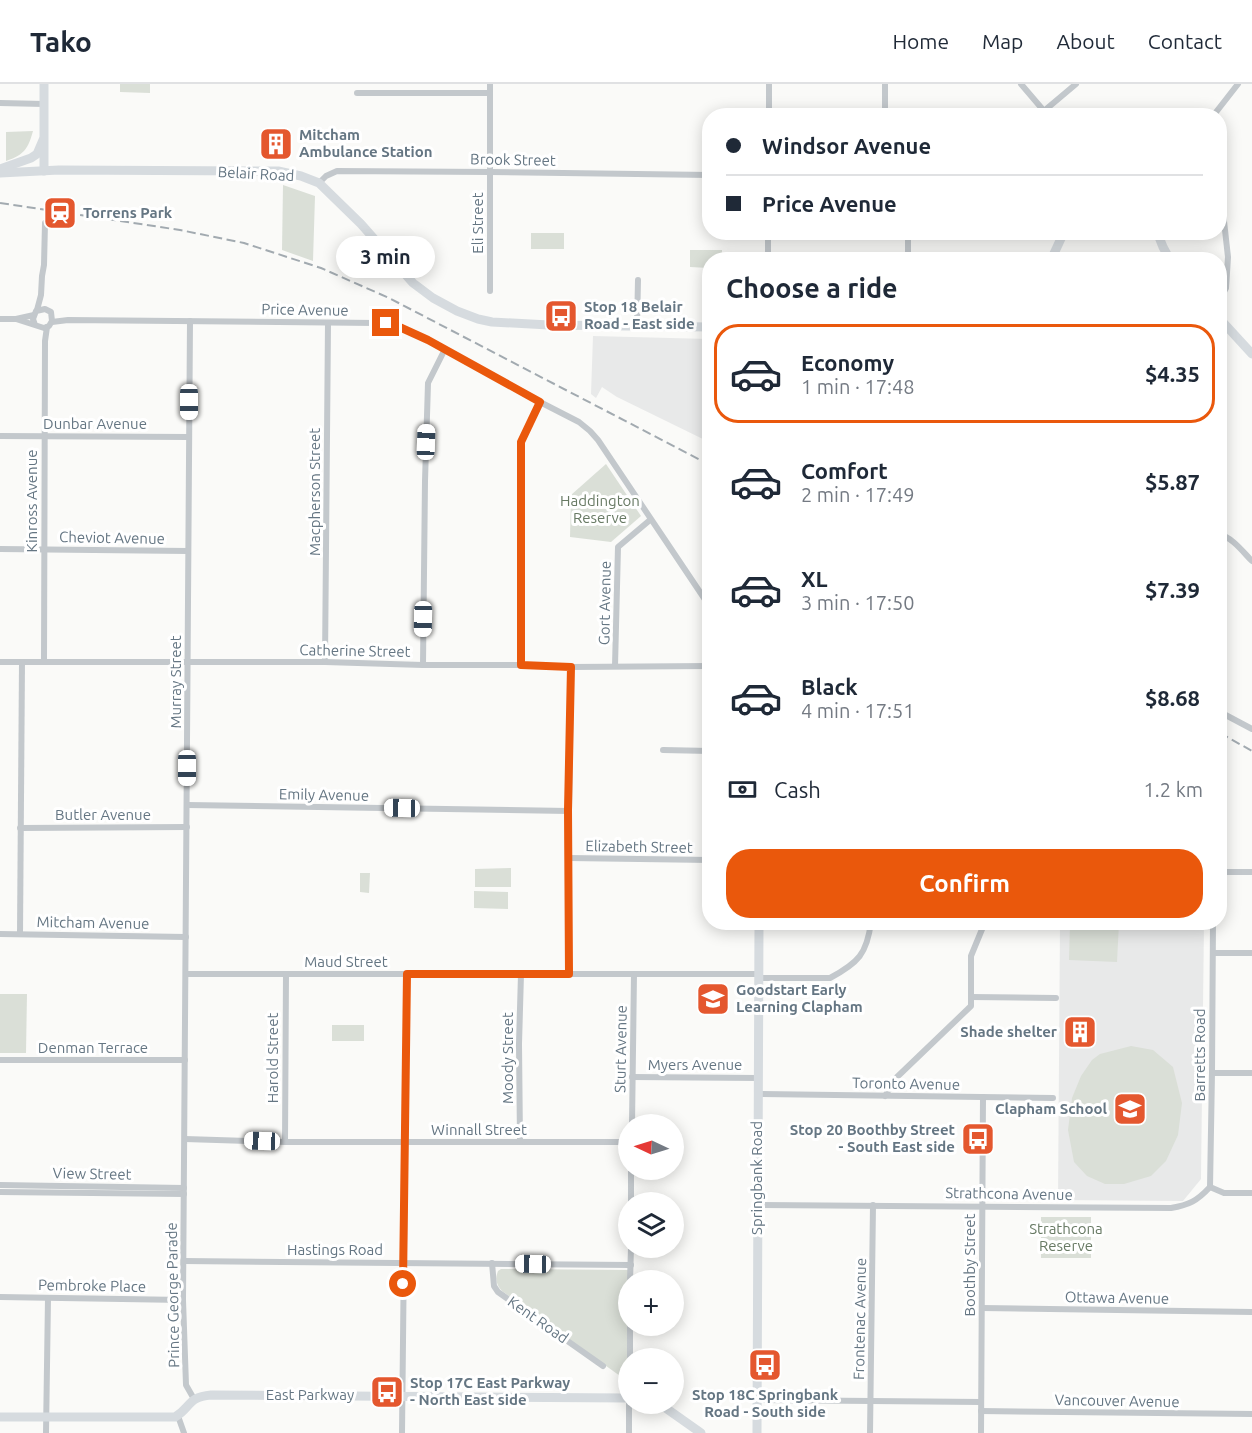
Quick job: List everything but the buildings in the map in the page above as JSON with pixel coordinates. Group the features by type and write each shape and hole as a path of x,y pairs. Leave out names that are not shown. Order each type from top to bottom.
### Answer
{"main road":[{"path":"44,84 44,171"},
{"path":"0,168 37,154 45,134"},
{"name":"Belair Road","path":"0,173 44,171 278,171 291,173 319,183 361,224 413,283 433,298 478,320 637,327 702,327"},
{"path":"1227,327 1252,354"},
{"name":"Springbank Road","path":"757,1433 759,930"},
{"name":"East Parkway","path":"194,1399 211,1395 618,1398"},
{"path":"0,1417 169,1418 178,1416 194,1399"},
{"path":"674,1414 701,1433"}],"street":[{"name":"Eli Street","path":"490,84 490,291"},
{"path":"769,84 769,108"},
{"path":"885,84 885,108"},
{"path":"1021,84 1038,108"},
{"path":"1047,108 1076,84"},
{"path":"1219,108 1238,84"},
{"path":"357,93 490,93"},
{"path":"0,103 44,104"},
{"name":"Brook Street","path":"319,183 326,176 337,171 702,176"},
{"name":"Kinross Avenue","path":"44,661 46,321 41,295 45,223"},
{"path":"1226,240 1227,272"},
{"path":"637,327 638,280"},
{"name":"Kinross Avenue","path":"35,312 41,295"},
{"name":"Price Avenue","path":"16,319 42,308 46,321"},
{"path":"35,312 33,319 46,321"},
{"name":"Price Avenue","path":"0,319 376,322 395,325 428,340 579,422 590,431 702,595"},
{"name":"Murray Street","path":"184,1191 190,321"},
{"name":"Macpherson Street","path":"325,662 328,323"},
{"path":"423,665 428,383 445,350"},
{"path":"521,665 521,442 540,402"},
{"name":"Dunbar Avenue","path":"0,435 189,437"},
{"name":"Gort Avenue","path":"615,666 618,548 650,520"},
{"path":"1227,538 1252,561"},
{"name":"Cheviot Avenue","path":"0,549 188,551"},
{"name":"Catherine Street","path":"0,662 325,662 571,667 702,666"},
{"path":"20,934 22,662"},
{"path":"569,974 568,810 571,667"},
{"path":"1227,716 1252,729"},
{"path":"663,750 702,751"},
{"name":"Emily Avenue","path":"187,805 568,810"},
{"name":"Butler Avenue","path":"20,828 186,827"},
{"name":"Elizabeth Street","path":"569,858 702,860"},
{"path":"1227,872 1252,872"},
{"name":"Maud Street","path":"186,974 634,974 830,978 860,957 865,950 871,930"},
{"path":"885,1096 896,1078 971,1006 971,956 982,930"},
{"name":"Barretts Road","path":"1210,1187 1213,930"},
{"name":"Mitcham Avenue","path":"0,934 186,937"},
{"path":"1213,953 1252,953"},
{"name":"Harold Street","path":"285,1142 286,974"},
{"path":"402,1433 407,974"},
{"name":"Moody Street","path":"520,1142 521,974"},
{"name":"Sturt Avenue","path":"632,1114 634,974"},
{"path":"971,997 1056,998"},
{"name":"Denman Terrace","path":"0,1060 185,1060"},
{"path":"1212,1073 1252,1073"},
{"name":"Myers Avenue","path":"632,1077 758,1078"},
{"name":"Toronto Avenue","path":"758,1095 1053,1098"},
{"name":"Boothby Street","path":"981,1433 983,1097"},
{"name":"Winnall Street","path":"185,1139 285,1142 618,1142"},
{"name":"View Street","path":"0,1185 184,1191"},
{"path":"1210,1187 1224,1193 1252,1193"},
{"name":"Strathcona Avenue","path":"757,1204 1171,1208 1188,1205 1202,1196 1210,1187"},
{"name":"View Street","path":"0,1192 184,1191"},
{"name":"Prince George Parade","path":"184,1191 183,1299 186,1385 194,1399"},
{"name":"Frontenac Avenue","path":"870,1433 873,1205"},
{"path":"631,1258 631,1270"},
{"name":"Hastings Road","path":"184,1261 631,1265"},
{"name":"Kent Road","path":"492,1263 494,1286 498,1292 603,1366"},
{"name":"Pembroke Place","path":"0,1298 183,1299"},
{"path":"46,1433 48,1298"},
{"name":"Ottawa Avenue","path":"982,1308 1252,1312"},
{"path":"757,1400 981,1402"},
{"name":"Vancouver Avenue","path":"981,1411 1252,1414"},
{"path":"629,1414 629,1433"},
{"path":"178,1416 184,1433"}],"shaded area":[{"path":"593,336 702,339 702,439 617,397 602,387 596,398 591,394"},
{"name":"Clapham School","path":"1060,930 1204,930 1201,1179 1183,1201 1058,1200"}],"green space":[{"path":"120,84 150,84 150,93 120,92"},
{"path":"33,131 24,150 6,161 6,132"},
{"path":"283,185 315,196 313,261 282,250"},
{"path":"531,233 564,233 564,249 531,249"},
{"path":"690,250 722,250 722,252 702,252 702,268 690,267"},
{"name":"Haddington Reserve","path":"606,464 641,516 611,542 570,537 571,495"},
{"path":"511,868 511,887 475,887 475,869"},
{"path":"360,873 370,873 369,893 360,892"},
{"path":"474,891 508,892 508,909 474,908"},
{"path":"1070,930 1119,930 1117,962 1069,960"},
{"path":"0,994 27,994 26,1053 0,1053"},
{"path":"332,1025 364,1025 364,1041 332,1041"},
{"path":"1131,1046 1153,1050 1173,1067 1182,1103 1178,1135 1166,1161 1151,1176 1124,1184 1105,1184 1087,1176 1074,1162 1068,1130 1072,1098 1081,1076 1092,1060 1100,1054"},
{"name":"Strathcona Reserve","path":"1041,1217 1091,1217 1091,1258 1041,1258"},
{"path":"501,1269 629,1270 618,1270 618,1336 628,1336 628,1348 618,1348 618,1375 502,1291 496,1279"}],"railway":[{"path":"0,203 180,230 244,243 321,268 389,298 702,461"},
{"path":"1227,737 1252,751"}],"place":[{"name":"Mitcham Ambulance Station","path":"276,144"},
{"name":"Torrens Park","path":"60,213"},
{"name":"Stop 18 Belair Road - East side","path":"561,316"},
{"name":"Goodstart Early Learning Clapham","path":"713,999"},
{"name":"Shade shelter","path":"1080,1032"},
{"name":"Clapham School","path":"1130,1109"},
{"name":"Stop 20 Boothby Street - South East side","path":"978,1139"},
{"name":"Stop 18C Springbank Road - South side","path":"765,1365"},
{"name":"Stop 17C East Parkway - North East side","path":"387,1392"}],"route":[{"path":"386,323 428,340 540,402 521,442 521,665 571,667 568,810 569,974 407,974 403,1284"}]}
